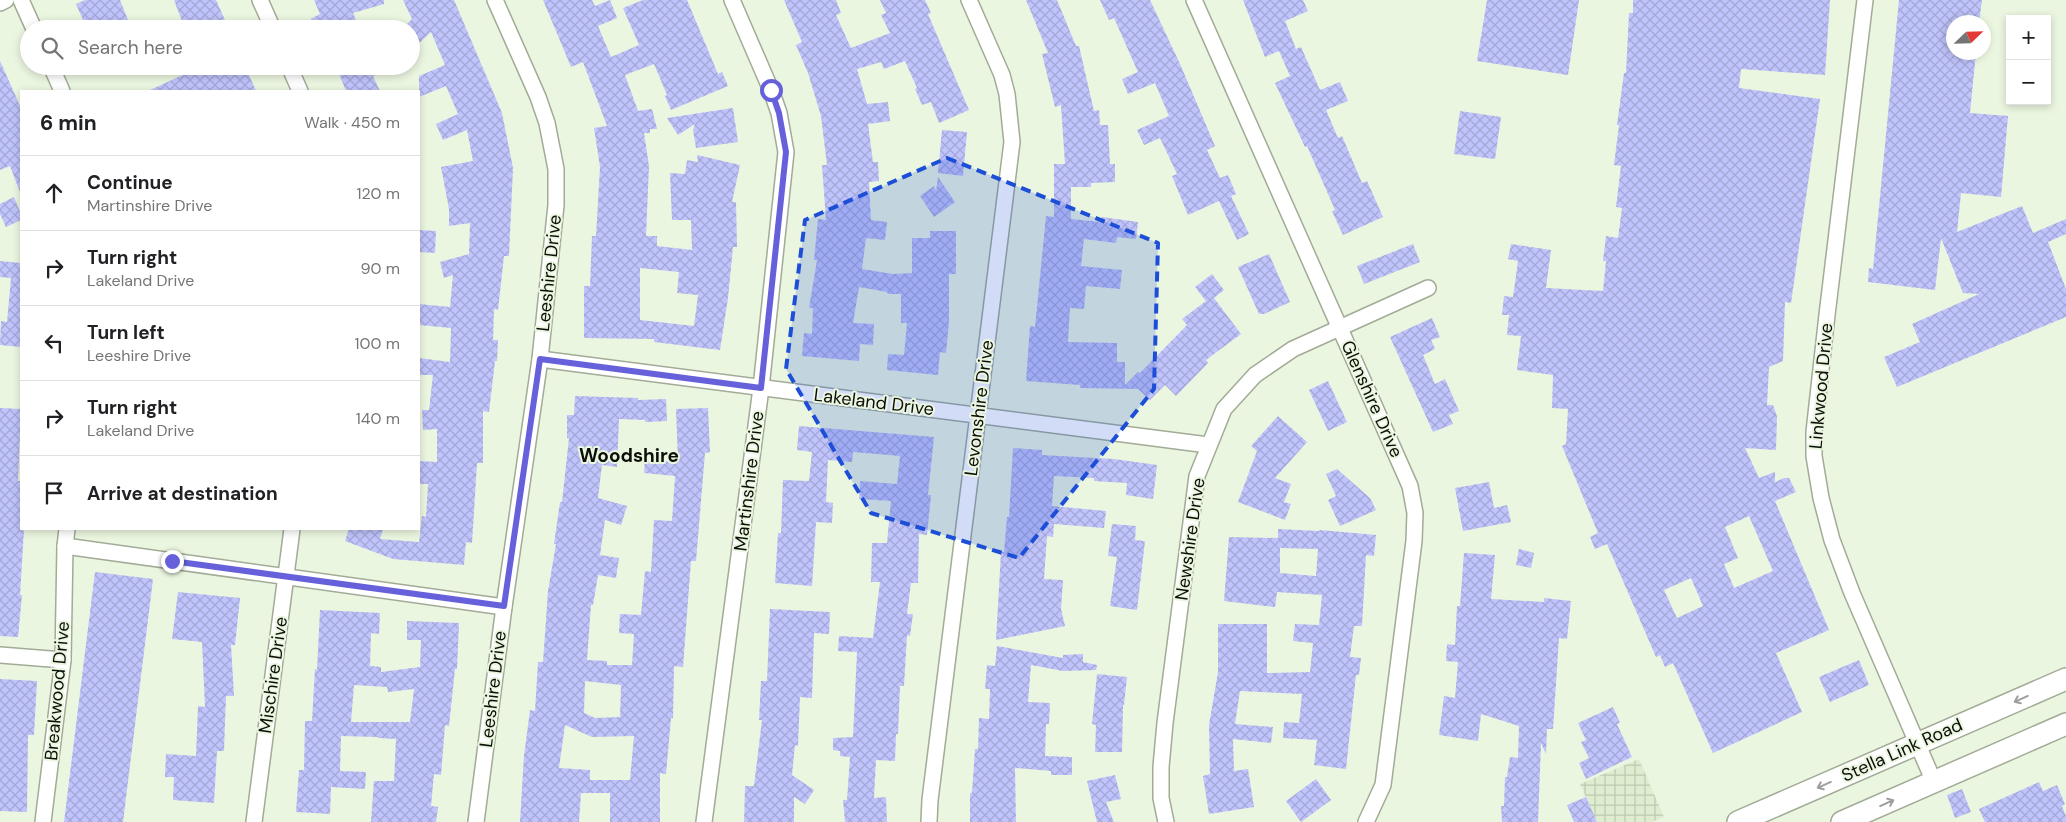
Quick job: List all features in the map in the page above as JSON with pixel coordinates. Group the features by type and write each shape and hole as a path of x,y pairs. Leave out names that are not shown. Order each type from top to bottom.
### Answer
{"main road":[{"name":"Stella Link Road","path":"1742,821 2066,679"},
{"path":"1842,822 2066,724"}],"street":[{"path":"0,3 6,0"},
{"path":"21,0 30,20"},
{"path":"260,0 269,20"},
{"name":"Leeshire Drive","path":"476,822 504,606 540,359 556,205 556,169 552,144 538,97 495,0"},
{"name":"Martinshire Drive","path":"704,822 761,388 786,152 781,121 771,90 732,0"},
{"name":"Levonshire Drive","path":"929,822 930,800 1012,142 1010,116 1004,85 970,0"},
{"name":"Glenshire Drive","path":"1194,0 1410,486 1415,513 1412,550 1383,785 1366,822"},
{"name":"Linkwood Drive","path":"1866,0 1827,315 1814,432 1814,456 1821,498 1832,540 1852,593 1934,782"},
{"path":"55,75 62,90"},
{"path":"293,75 300,90"},
{"name":"Newshire Drive","path":"1166,822 1161,798 1161,767 1197,476 1224,409 1255,375 1293,349 1428,288"},
{"name":"Lakeland Drive","path":"540,359 1208,445"},
{"name":"Breakwood Drive","path":"42,822 63,660 67,530"},
{"name":"Mischire Drive","path":"254,822 292,530"},
{"path":"65,546 504,606"},
{"path":"0,655 63,660"}],"highlighted area":[{"path":"947,158 1158,243 1154,389 1019,558 871,513 786,369 805,220"}],"shaded area":[{"path":"1639,759 1664,817 1652,822 1597,822 1580,784"}],"building":[{"path":"85,0 120,0 128,20 83,20 76,4"},
{"path":"174,0 216,0 225,20 182,20"},
{"path":"314,0 384,0 384,4 353,13 356,20 311,20 320,14"},
{"path":"403,0 454,0 502,113 513,168 509,256 504,256 498,310 494,309 493,340 498,340 497,361 495,361 489,412 483,411 483,463 477,463 472,543 466,542 464,565 393,559 345,541 349,530 383,530 380,539 419,542 422,516 426,517 428,484 420,484 420,461 437,462 437,429 423,430 422,410 429,410 433,375 420,375 420,358 450,362 451,328 420,325 420,304 450,307 453,275 444,278 440,262 469,254 470,223 449,226 449,209 441,167 473,161 467,130 443,140 436,124 458,114 446,86 420,97 419,76 445,65 431,32 420,42 420,20 412,19"},
{"path":"543,0 592,0 595,6 610,0 617,18 598,26 611,57 639,45 623,8 643,0 687,0 718,74 722,72 728,86 671,110 654,64 625,75 638,111 652,109 657,129 650,129 650,133 644,133 649,166 646,236 657,236 657,246 692,250 691,220 672,220 670,173 685,174 687,160 698,162 697,155 740,165 732,202 736,202 737,247 733,247 720,350 654,342 654,339 584,338 584,286 590,286 592,236 596,236 600,167 594,128 607,126 583,62 571,67","holes":["640,268 679,272 677,293 698,295 694,326 640,320"]},
{"path":"784,0 836,0 841,13 836,15 851,48 890,33 881,15 886,13 880,0 925,0 931,13 928,14 969,110 939,123 931,102 922,105 905,61 884,69 881,62 857,69 867,104 888,102 890,121 868,124 873,162 878,162 879,181 869,182 871,220 887,222 885,240 866,238 862,269 893,274 912,273 912,238 930,238 930,231 956,231 956,274 949,274 949,322 946,353 940,352 938,375 887,370 888,354 904,355 907,323 901,323 901,294 888,294 887,292 859,287 853,323 874,324 873,345 860,344 859,361 802,356 804,333 812,334 813,308 809,308 817,260 814,260 818,219 826,220 822,165 827,165 821,116 808,73 796,45 802,42"},
{"path":"1026,0 1057,0 1076,46 1079,46 1094,111 1099,110 1100,125 1108,125 1110,164 1115,164 1115,182 1091,183 1091,187 1071,187 1071,219 1101,222 1102,217 1138,222 1136,239 1117,237 1116,243 1084,239 1081,266 1122,270 1120,289 1086,286 1084,309 1070,308 1068,342 1117,343 1117,362 1125,362 1125,385 1138,372 1140,373 1187,325 1182,319 1206,301 1195,287 1212,274 1224,290 1214,298 1241,334 1206,360 1208,363 1176,396 1165,385 1150,400 1138,389 1080,388 1080,385 1026,381 1030,326 1035,327 1046,216 1054,217 1054,164 1065,164 1061,105 1055,107 1042,54 1048,53"},
{"path":"1100,0 1150,0 1215,146 1207,150 1220,178 1228,175 1236,194 1231,196 1249,234 1237,240 1219,201 1188,215 1172,176 1177,174 1160,138 1144,145 1137,130 1169,116 1155,83 1128,94 1122,79 1138,72 1114,18 1109,20"},
{"path":"1243,0 1303,0 1308,11 1285,21 1296,49 1301,47 1320,90 1340,82 1348,101 1326,110 1338,138 1342,136 1362,183 1367,181 1383,217 1343,235 1332,211 1335,210 1307,146 1305,147 1275,83 1290,76 1279,51 1265,57"},
{"path":"1487,0 1579,0 1568,75 1477,61"},
{"path":"1633,0 1830,0 1825,75 1741,69 1739,88 1820,99 1791,303 1785,302 1783,361 1769,367 1767,405 1773,405 1777,416 1776,450 1745,448 1759,478 1775,472 1775,482 1789,478 1796,492 1775,501 1829,630 1776,653 1802,712 1713,753 1673,663 1665,667 1660,655 1656,657 1607,544 1595,549 1590,537 1598,533 1562,446 1566,444 1568,409 1552,408 1553,375 1517,370 1521,336 1507,335 1509,315 1502,315 1504,296 1513,297 1518,261 1508,259 1511,244 1551,250 1546,288 1603,291 1606,261 1603,261 1606,236 1618,238 1622,208 1616,207 1621,166 1614,165 1619,125 1617,125 1624,73 1626,73 1629,13 1633,13","holes":["1749,516 1773,571 1734,588 1724,564 1738,558 1725,527","1691,578 1703,606 1677,618 1664,590"]},
{"path":"1899,0 1982,0 1980,15 1946,15 1946,60 1975,60 1970,113 2008,116 2001,197 1961,193 1957,232 2022,206 2033,233 2066,219 2066,234 2048,242 2066,289 2066,317 1897,387 1884,357 1920,342 1912,324 1979,294 1963,293 1941,238 1935,290 1868,282 1869,268 1873,269"},
{"path":"0,61 20,106 20,192 10,166 0,170"},
{"path":"183,75 249,75 256,90 150,90"},
{"path":"340,75 375,75 373,76 380,90 346,90"},
{"path":"733,108 738,142 696,148 693,130 695,124 678,135 667,118"},
{"path":"1460,111 1501,117 1495,159 1454,154"},
{"path":"942,130 967,132 963,176 938,173"},
{"path":"938,177 955,202 934,217 920,196 934,186 936,191"},
{"path":"14,197 20,212 20,220 6,227 0,214 0,204"},
{"path":"420,230 436,231 435,253 420,252"},
{"path":"1413,244 1420,262 1364,284 1357,266"},
{"path":"1269,254 1290,302 1264,314 1259,314 1238,267"},
{"path":"0,261 20,263 20,347 0,345 1,321 7,322 11,278 0,277"},
{"path":"1432,318 1440,337 1431,340 1435,349 1423,355 1435,384 1445,379 1459,411 1449,415 1453,424 1433,432 1390,337"},
{"path":"1328,381 1347,422 1328,431 1309,390"},
{"path":"575,396 638,398 638,400 666,399 667,421 645,422 645,420 619,419 617,467 602,465 598,498 627,506 621,525 605,520 600,555 619,558 616,578 598,575 593,605 591,605 587,660 607,661 607,665 632,665 634,634 619,633 620,614 641,615 645,571 651,572 654,520 672,521 675,476 644,473 645,460 678,462 676,409 708,408 710,452 705,453 696,561 691,561 683,667 674,666 673,718 671,718 666,774 660,773 660,822 610,822 610,793 581,793 579,822 520,822 524,756 530,710 535,711 538,662 543,662 548,591 556,544 554,544 560,502 562,502 569,438 567,438 567,415 574,415","holes":["585,681 621,685 620,717 595,718 584,713","565,725 592,737 634,736 630,780 590,780 590,770 559,768"]},
{"path":"0,408 20,409 18,481 20,481 20,530 24,530 20,595 22,595 18,637 0,636"},
{"path":"1278,416 1307,442 1275,478 1291,484 1284,502 1291,504 1285,520 1238,502 1257,451 1251,446"},
{"path":"799,426 934,437 928,495 931,495 927,535 919,534 918,583 911,583 907,614 913,614 910,636 907,635 904,686 900,686 895,761 876,760 874,798 886,797 887,822 845,822 843,800 847,800 850,757 840,756 840,751 833,750 833,738 853,737 857,652 838,651 839,636 873,638 880,582 871,582 872,543 887,543 891,501 859,499 860,481 897,484 900,456 853,452 852,462 828,460 826,502 833,503 832,523 816,522 812,586 775,583 778,533 781,533 783,480 809,481 812,452 797,450"},
{"path":"1013,448 1042,450 1042,455 1114,459 1157,465 1153,499 1126,495 1127,483 1094,481 1094,478 1054,476 1052,506 1106,511 1104,528 1054,524 1053,537 1047,536 1044,579 1063,580 1061,609 1065,626 996,640 1001,552 1004,552 1007,517 1009,517"},
{"path":"1337,469 1370,498 1376,510 1340,526 1328,500 1336,496 1326,474"},
{"path":"1489,482 1494,508 1507,505 1511,522 1463,531 1455,488"},
{"path":"1112,524 1136,526 1135,540 1145,541 1137,610 1110,606 1117,557 1108,556"},
{"path":"1278,529 1320,530 1376,535 1374,556 1366,555 1362,626 1354,626 1350,657 1361,658 1359,675 1356,675 1346,769 1314,765 1317,740 1283,738 1284,722 1299,723 1302,694 1240,691 1235,724 1273,727 1271,743 1233,739 1234,771 1248,769 1254,807 1209,814 1203,776 1210,774 1209,725 1218,672 1218,624 1267,624 1267,673 1310,672 1313,643 1293,641 1295,624 1319,625 1322,595 1277,592 1275,607 1224,601 1229,537 1278,538","holes":["1280,548 1318,549 1316,576 1280,573"]},
{"path":"1519,549 1534,553 1531,568 1516,565"},
{"path":"1464,553 1495,555 1491,599 1544,602 1544,598 1571,601 1567,639 1559,638 1553,729 1547,729 1546,754 1541,743 1538,822 1502,822 1501,806 1504,806 1505,777 1507,777 1510,757 1518,758 1519,726 1481,714 1478,741 1439,735 1444,696 1455,698 1458,662 1446,661 1447,644 1455,645 1457,606 1460,606"},
{"path":"95,572 153,579 123,822 64,822"},
{"path":"178,592 240,598 235,645 231,645 234,696 226,696 224,751 217,751 214,803 173,800 174,777 165,777 166,754 196,756 198,706 205,707 202,642 172,639"},
{"path":"770,609 830,612 829,634 814,633 812,698 800,697 798,746 795,745 792,775 814,790 805,804 794,797 794,822 744,822 745,786 754,786 762,720 759,720 761,681 767,681"},
{"path":"320,610 380,613 379,634 371,633 370,666 381,667 381,672 420,667 421,640 407,640 407,621 459,623 457,669 455,669 449,726 445,725 441,775 434,774 431,806 438,807 436,822 371,822 374,781 394,781 396,739 378,737 341,736 340,771 366,772 365,789 331,787 330,814 296,812 299,770 304,770 305,721 312,721 315,669 317,670","holes":["354,685 387,687 388,692 414,689 410,722 351,722"]},
{"path":"997,646 1063,658 1063,655 1083,654 1083,662 1097,665 1096,670 1063,671 1031,665 1028,702 1050,703 1049,724 1046,724 1045,756 1072,757 1072,775 1051,775 1051,771 1015,768 1016,822 970,822 970,793 972,793 975,749 978,749 979,718 989,719 990,689 985,689 987,665 995,666"},
{"path":"1859,660 1869,685 1830,702 1819,677"},
{"path":"1097,674 1127,677 1123,705 1122,752 1095,752 1096,725 1092,724"},
{"path":"0,679 37,681 34,735 28,735 27,812 0,811"},
{"path":"1613,707 1620,723 1617,724 1632,757 1586,779 1579,763 1589,758 1581,742 1586,740 1578,723"},
{"path":"1115,775 1121,799 1106,802 1114,822 1097,822 1087,781"},
{"path":"1316,779 1331,800 1301,822 1286,801"},
{"path":"2039,782 2043,791 2057,785 2065,804 2062,806 2066,822 1985,822 1979,809"},
{"path":"1962,789 1971,812 1955,818 1947,795"},
{"path":"1586,797 1597,822 1574,822 1567,805"}],"district":[{"name":"Woodshire","path":"629,455"}],"route":[{"path":"172,561 504,606 540,359 761,388 786,152 779,113 771,90"}]}
